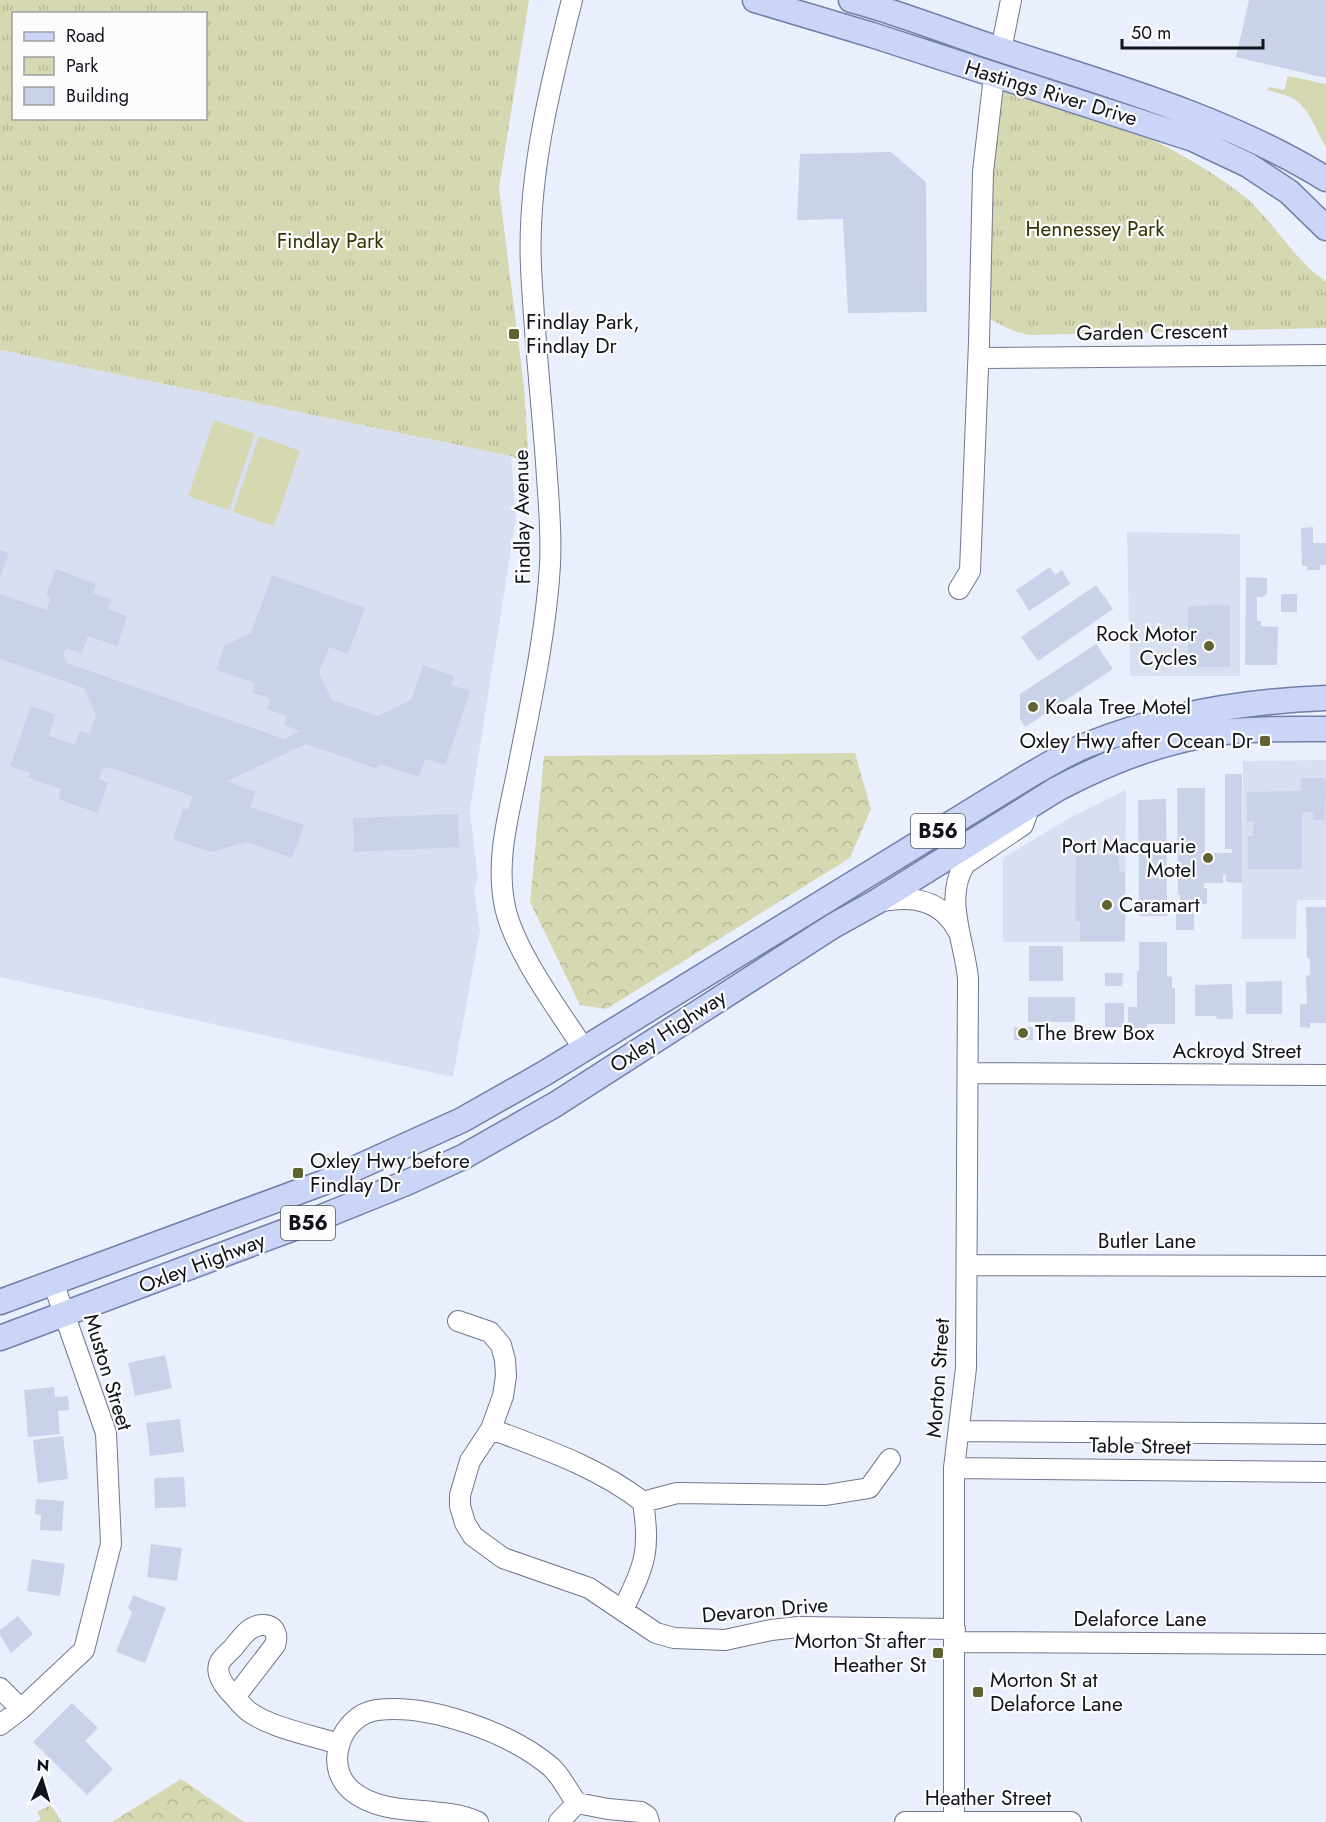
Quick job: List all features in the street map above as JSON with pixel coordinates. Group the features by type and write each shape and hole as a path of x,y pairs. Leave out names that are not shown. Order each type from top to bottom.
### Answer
{"main road":[{"name":"Hastings River Drive","path":"755,0 1193,139 1248,165 1289,192 1326,228"},
{"name":"Hastings River Drive","path":"852,0 1121,89 1243,135 1295,160 1326,179"},
{"name":"Oxley Highway","path":"0,1302 325,1182 483,1109 1030,775 1085,746 1171,718 1227,708 1326,698"},
{"name":"Oxley Highway","path":"0,1338 406,1184 463,1157 507,1134 833,926 876,902 1057,789 1084,775 1115,761 1222,732 1326,729"},
{"path":"584,1049 600,1075"}],"street":[{"name":"Findlay Avenue","path":"573,0 553,80 538,160 533,204 531,264 549,507 549,583 542,643 504,832 501,871 505,908 511,926 525,955 584,1049"},
{"path":"1001,50 1011,0"},
{"path":"959,589 970,571 979,358 983,172 994,76"},
{"name":"Garden Crescent","path":"979,358 1326,355"},
{"name":"Morton Street","path":"954,1821 954,1468 966,1368 968,1265 968,979 955,908 955,889 959,874 965,864 1023,825 1029,808"},
{"name":"Morton Street","path":"876,902 914,899 935,905 950,917 962,939"},
{"name":"Ackroyd Street","path":"968,1073 1326,1075"},
{"name":"Butler Lane","path":"968,1265 1326,1266"},
{"name":"Muston Street","path":"0,1725 21,1709 84,1650 111,1544 106,1433 54,1282"},
{"name":"Devaron Drive","path":"458,1321 490,1332 501,1345 506,1376 503,1396 491,1429 470,1461 460,1495 460,1506 465,1523 473,1536 503,1558 589,1588 656,1633 674,1638 725,1640 798,1627 955,1635"},
{"path":"491,1429 584,1466 624,1487 643,1502 647,1538 646,1554 643,1568 623,1610"},
{"name":"Table Street","path":"959,1431 1326,1434"},
{"path":"643,1502 677,1493 826,1495 868,1488 890,1459"},
{"name":"Table Street","path":"954,1468 1326,1472"},
{"name":"Delaforce Lane","path":"955,1635 1326,1644"},
{"path":"0,1688 21,1709"},
{"path":"235,1697 247,1710 262,1720 339,1744"},
{"path":"478,1822 461,1816 370,1802 350,1790 340,1774 337,1759 339,1744 349,1726 360,1715 377,1710 405,1710 454,1718 498,1734 527,1750 552,1768 577,1803 641,1812 647,1815 649,1822"},
{"path":"559,1822 577,1803"},
{"name":"Heather Street","path":"905,1822 1071,1822"}],"shaded area":[{"path":"0,350 511,456 516,517 470,810 478,879 474,889 480,930 453,1077 0,977"},
{"path":"1127,532 1240,534 1240,676 1130,676"},
{"path":"1326,760 1326,900 1297,900 1296,939 1242,939 1243,761"},
{"path":"1126,790 1125,942 1003,942 1003,858 1066,820"}],"green space":[{"name":"Findlay Park","path":"0,0 529,0 499,188 524,387 529,464 511,456 0,350"},
{"path":"1288,76 1326,84 1326,147 1311,119 1297,101 1267,90 1269,87 1284,90"},
{"name":"Hennessey Park","path":"1009,77 1158,142 1214,174 1240,193 1252,203 1304,263 1326,281 1326,328 1029,335 1011,330 990,319 991,158 994,118"},
{"path":"214,420 255,434 229,510 188,496"},
{"path":"259,436 300,451 274,526 233,512"},
{"path":"855,753 871,809 850,858 606,1009 580,1005 530,902 544,756"},
{"path":"181,1779 244,1822 112,1822"},
{"path":"51,1805 62,1822 36,1822 41,1819 37,1812"}],"building":[{"path":"1249,0 1326,0 1326,78 1236,57"},
{"path":"891,152 926,182 927,312 848,313 843,219 797,220 800,154"},
{"path":"1313,527 1313,543 1326,543 1326,565 1320,565 1320,570 1307,570 1307,566 1302,566 1301,528"},
{"path":"0,550 9,553 0,579"},
{"path":"1050,567 1055,575 1062,570 1070,584 1029,611 1016,590"},
{"path":"56,569 96,584 93,593 112,600 108,609 127,616 117,646 88,636 82,653 66,648 63,656 67,663 284,739 300,731 284,725 287,716 267,709 271,699 252,692 255,683 216,670 225,645 251,633 272,575 365,608 348,654 329,647 319,673 332,700 378,716 411,700 423,665 454,676 451,685 470,691 445,765 425,759 419,777 380,764 378,769 306,744 227,781 256,792 250,807 304,825 292,858 247,842 211,852 173,839 183,808 188,810 192,796 109,767 102,770 99,779 108,782 98,813 58,799 61,789 28,778 30,773 10,766 31,706 56,715 49,736 75,745 80,731 89,734 96,715 84,688 0,659 0,594 47,610 51,597 46,596"},
{"path":"1246,577 1267,578 1267,593 1263,597 1257,597 1257,621 1261,621 1261,626 1278,627 1277,665 1245,665"},
{"path":"1096,585 1113,609 1038,661 1021,637"},
{"path":"1281,594 1297,594 1297,612 1281,612"},
{"path":"1230,605 1230,667 1188,667 1188,606"},
{"path":"1096,644 1113,669 1025,727 1020,719 1020,694"},
{"path":"1225,774 1242,774 1242,883 1226,882 1226,875 1223,875 1223,883 1204,883 1204,888 1207,888 1207,904 1193,904 1193,911 1180,911 1177,788 1205,788 1205,853 1232,853 1232,849 1225,849"},
{"path":"1301,778 1326,780 1325,820 1313,820 1313,812 1302,813 1302,869 1248,869 1248,836 1253,836 1253,821 1247,821 1247,792 1301,791"},
{"path":"1166,799 1167,916 1139,916 1138,800"},
{"path":"458,814 459,847 354,852 353,818"},
{"path":"1076,855 1119,855 1119,871 1125,872 1125,941 1080,941 1080,921 1075,921"},
{"path":"1306,907 1326,907 1326,1023 1310,1023 1310,1028 1300,1027 1300,1004 1307,1004 1306,976 1310,975 1310,959 1307,958"},
{"path":"1176,913 1194,913 1194,930 1176,930"},
{"path":"1139,942 1167,942 1167,976 1172,977 1172,988 1175,988 1175,1024 1147,1024 1147,1028 1128,1028 1128,1007 1137,1007"},
{"path":"1029,946 1063,946 1063,981 1029,981"},
{"path":"1105,973 1123,973 1122,986 1105,986"},
{"path":"1282,981 1282,1014 1246,1014 1246,982"},
{"path":"1232,984 1233,1019 1195,1016 1195,985"},
{"path":"1028,997 1075,997 1075,1022 1028,1022"},
{"path":"1105,1003 1124,1003 1124,1027 1105,1027"},
{"path":"1014,1027 1033,1027 1033,1040 1014,1040"},
{"path":"165,1355 172,1388 135,1396 128,1363"},
{"path":"54,1387 55,1397 68,1396 69,1410 58,1411 60,1434 28,1437 24,1390"},
{"path":"180,1419 184,1452 150,1456 146,1423"},
{"path":"63,1436 68,1479 38,1483 33,1440"},
{"path":"184,1477 186,1507 155,1508 154,1478"},
{"path":"36,1499 64,1501 62,1531 40,1530 41,1515 35,1514"},
{"path":"151,1544 182,1548 177,1581 147,1577"},
{"path":"32,1559 65,1564 60,1596 27,1591"},
{"path":"133,1595 166,1608 145,1663 116,1652 132,1612 128,1608"},
{"path":"18,1616 33,1634 11,1653 0,1635 0,1630"},
{"path":"72,1703 98,1728 85,1741 113,1769 87,1795 33,1742"}],"place":[{"name":"Findlay Park, Findlay Dr","path":"514,334"},
{"name":"Rock Motor Cycles","path":"1209,646"},
{"name":"Koala Tree Motel","path":"1033,707"},
{"name":"Oxley Hwy after Ocean Dr","path":"1265,741"},
{"name":"Port Macquarie Motel","path":"1208,858"},
{"name":"Caramart","path":"1107,905"},
{"name":"The Brew Box","path":"1023,1033"},
{"name":"Oxley Hwy before Findlay Dr","path":"298,1173"},
{"name":"Morton St after Heather St","path":"938,1653"},
{"name":"Morton St at Delaforce Lane","path":"978,1692"}]}
